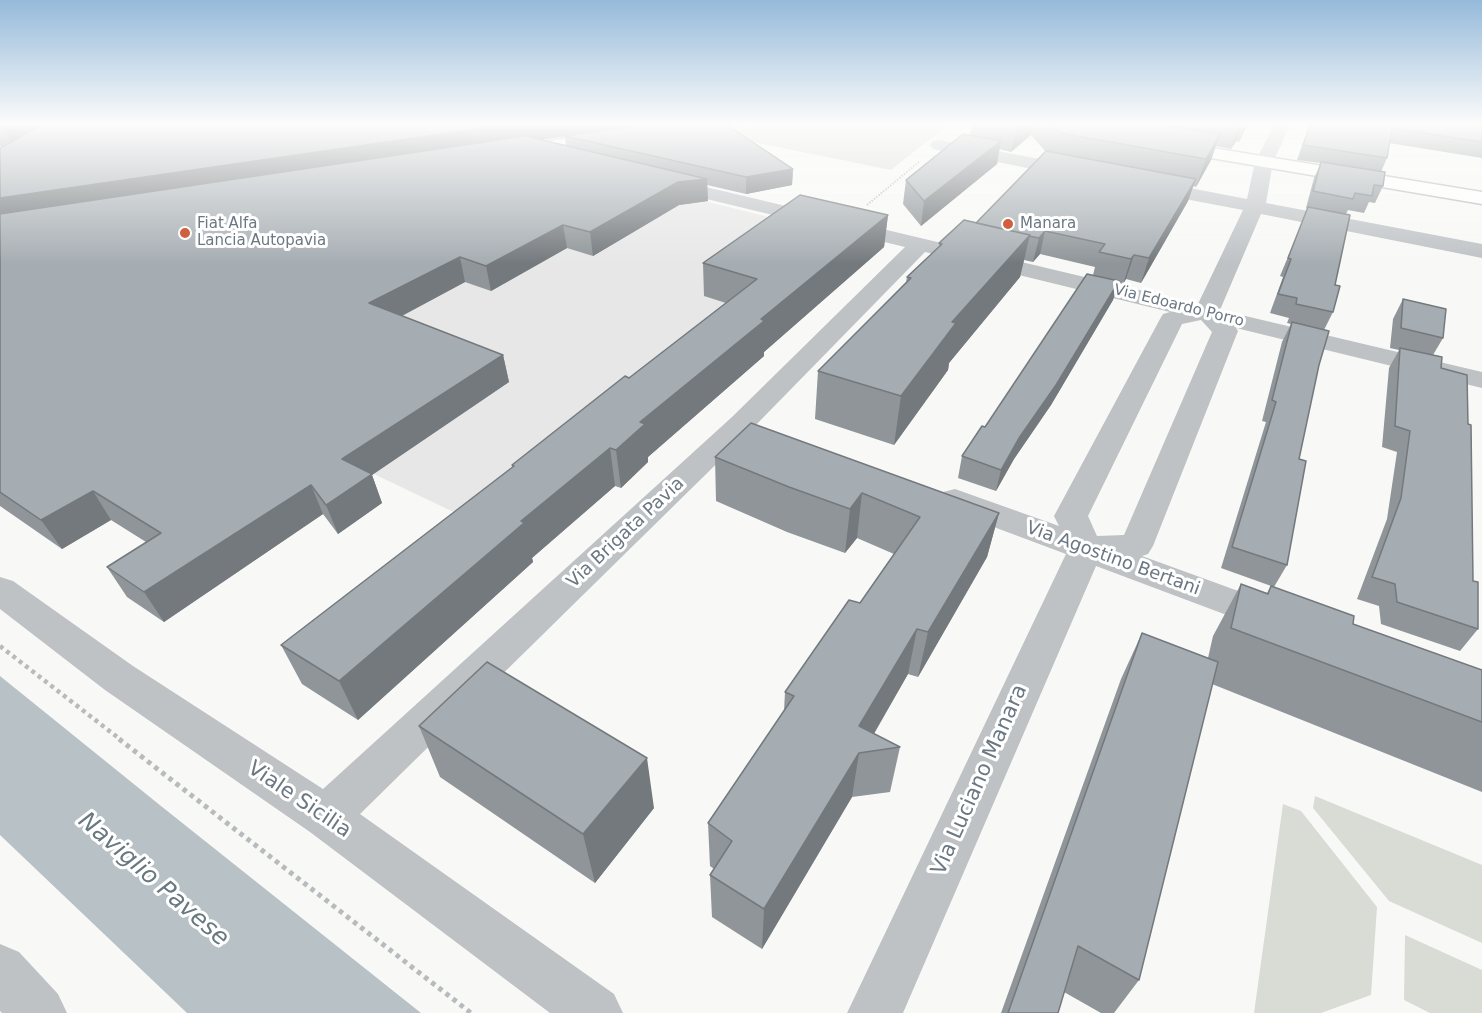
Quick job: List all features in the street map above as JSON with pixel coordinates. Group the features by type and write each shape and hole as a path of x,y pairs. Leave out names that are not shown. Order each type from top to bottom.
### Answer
{"street":[{"path":"1066,170 1091,175"},
{"path":"1206,312 1255,206 1262,170"},
{"path":"1314,170 1482,198"},
{"name":"Via Edoardo Porro","path":"644,178 1482,380"},
{"path":"1126,182 1482,251"},
{"name":"Via Brigata Pavia","path":"326,817 742,423 921,244"},
{"path":"1206,312 1225,331 1136,546 1086,548 1071,516 1172,319 1206,312"},
{"path":"742,423 775,435"},
{"name":"Via Agostino Bertani","path":"930,492 1306,631"},
{"name":"Via Luciano Manara","path":"875,1013 1086,548"},
{"name":"Viale Sicilia","path":"0,590 119,678 326,817 595,1013"},
{"path":"0,971 39,1013"}],"path":[{"path":"842,225 909,170"},
{"path":"0,646 471,1013"}],"shaded area":[{"path":"547,170 582,170 832,233 462,516 5,298"},
{"path":"1315,796 1482,865 1482,943 1389,901 1313,808"},
{"path":"1283,804 1301,811 1377,907 1371,995 1321,1013 1254,1013"},
{"path":"1405,935 1482,970 1482,1013 1430,1013 1404,1000"}],"water":[{"name":"Naviglio Pavese","path":"0,676 421,1013 187,1013 0,835"}],"building":[{"path":"0,170 191,170 0,198"},
{"path":"294,170 670,170 707,179 678,182 590,232 563,225 486,266 460,257 369,303 503,355 342,459 372,474 326,505 311,485 144,592 107,567 161,533 93,491 41,520 0,492 0,214"},
{"path":"716,170 786,170 746,177"},
{"path":"918,170 963,170 924,201 906,180"},
{"path":"1027,170 1149,170 1196,179 1149,258 1134,255 1131,259 1099,252 1105,244 1045,231 1039,238 976,223"},
{"path":"1319,170 1385,172 1383,186 1374,185 1372,196 1355,193 1353,199 1313,191"},
{"path":"800,195 888,215 761,319 764,321 640,422 645,424 616,450 610,448 521,521 524,523 339,681 281,645 514,466 512,465 625,376 629,378 757,279 703,263"},
{"path":"1308,207 1350,215 1335,285 1340,286 1333,312 1296,304 1297,298 1278,294 1291,259 1288,258"},
{"path":"964,220 1030,235 952,322 956,323 901,396 818,371 911,278 907,277"},
{"path":"1087,274 1119,281 1001,470 962,456 982,426 985,427"},
{"path":"1403,299 1446,309 1443,338 1401,328"},
{"path":"1292,322 1329,331 1319,365 1299,459 1306,461 1287,565 1232,547 1276,402 1272,400"},
{"path":"1400,348 1442,357 1441,368 1467,375 1468,424 1471,425 1473,581 1478,582 1478,629 1397,602 1395,584 1372,577 1401,498 1410,431 1395,426"},
{"path":"751,423 999,513 928,632 917,629 859,726 900,747 859,753 764,909 710,875 732,841 708,823 794,696 785,692 849,600 860,603 920,517 862,493 850,509 715,457"},
{"path":"1241,584 1268,594 1271,586 1354,616 1353,624 1482,670 1482,722 1231,628"},
{"path":"1142,633 1218,662 1139,980 1078,946 1058,1013 1008,1013"},
{"path":"487,662 647,758 583,834 419,726"}],"place":[{"name":"Manara","path":"1008,224"},
{"name":"Fiat Alfa Lancia Autopavia","path":"185,233"}]}
